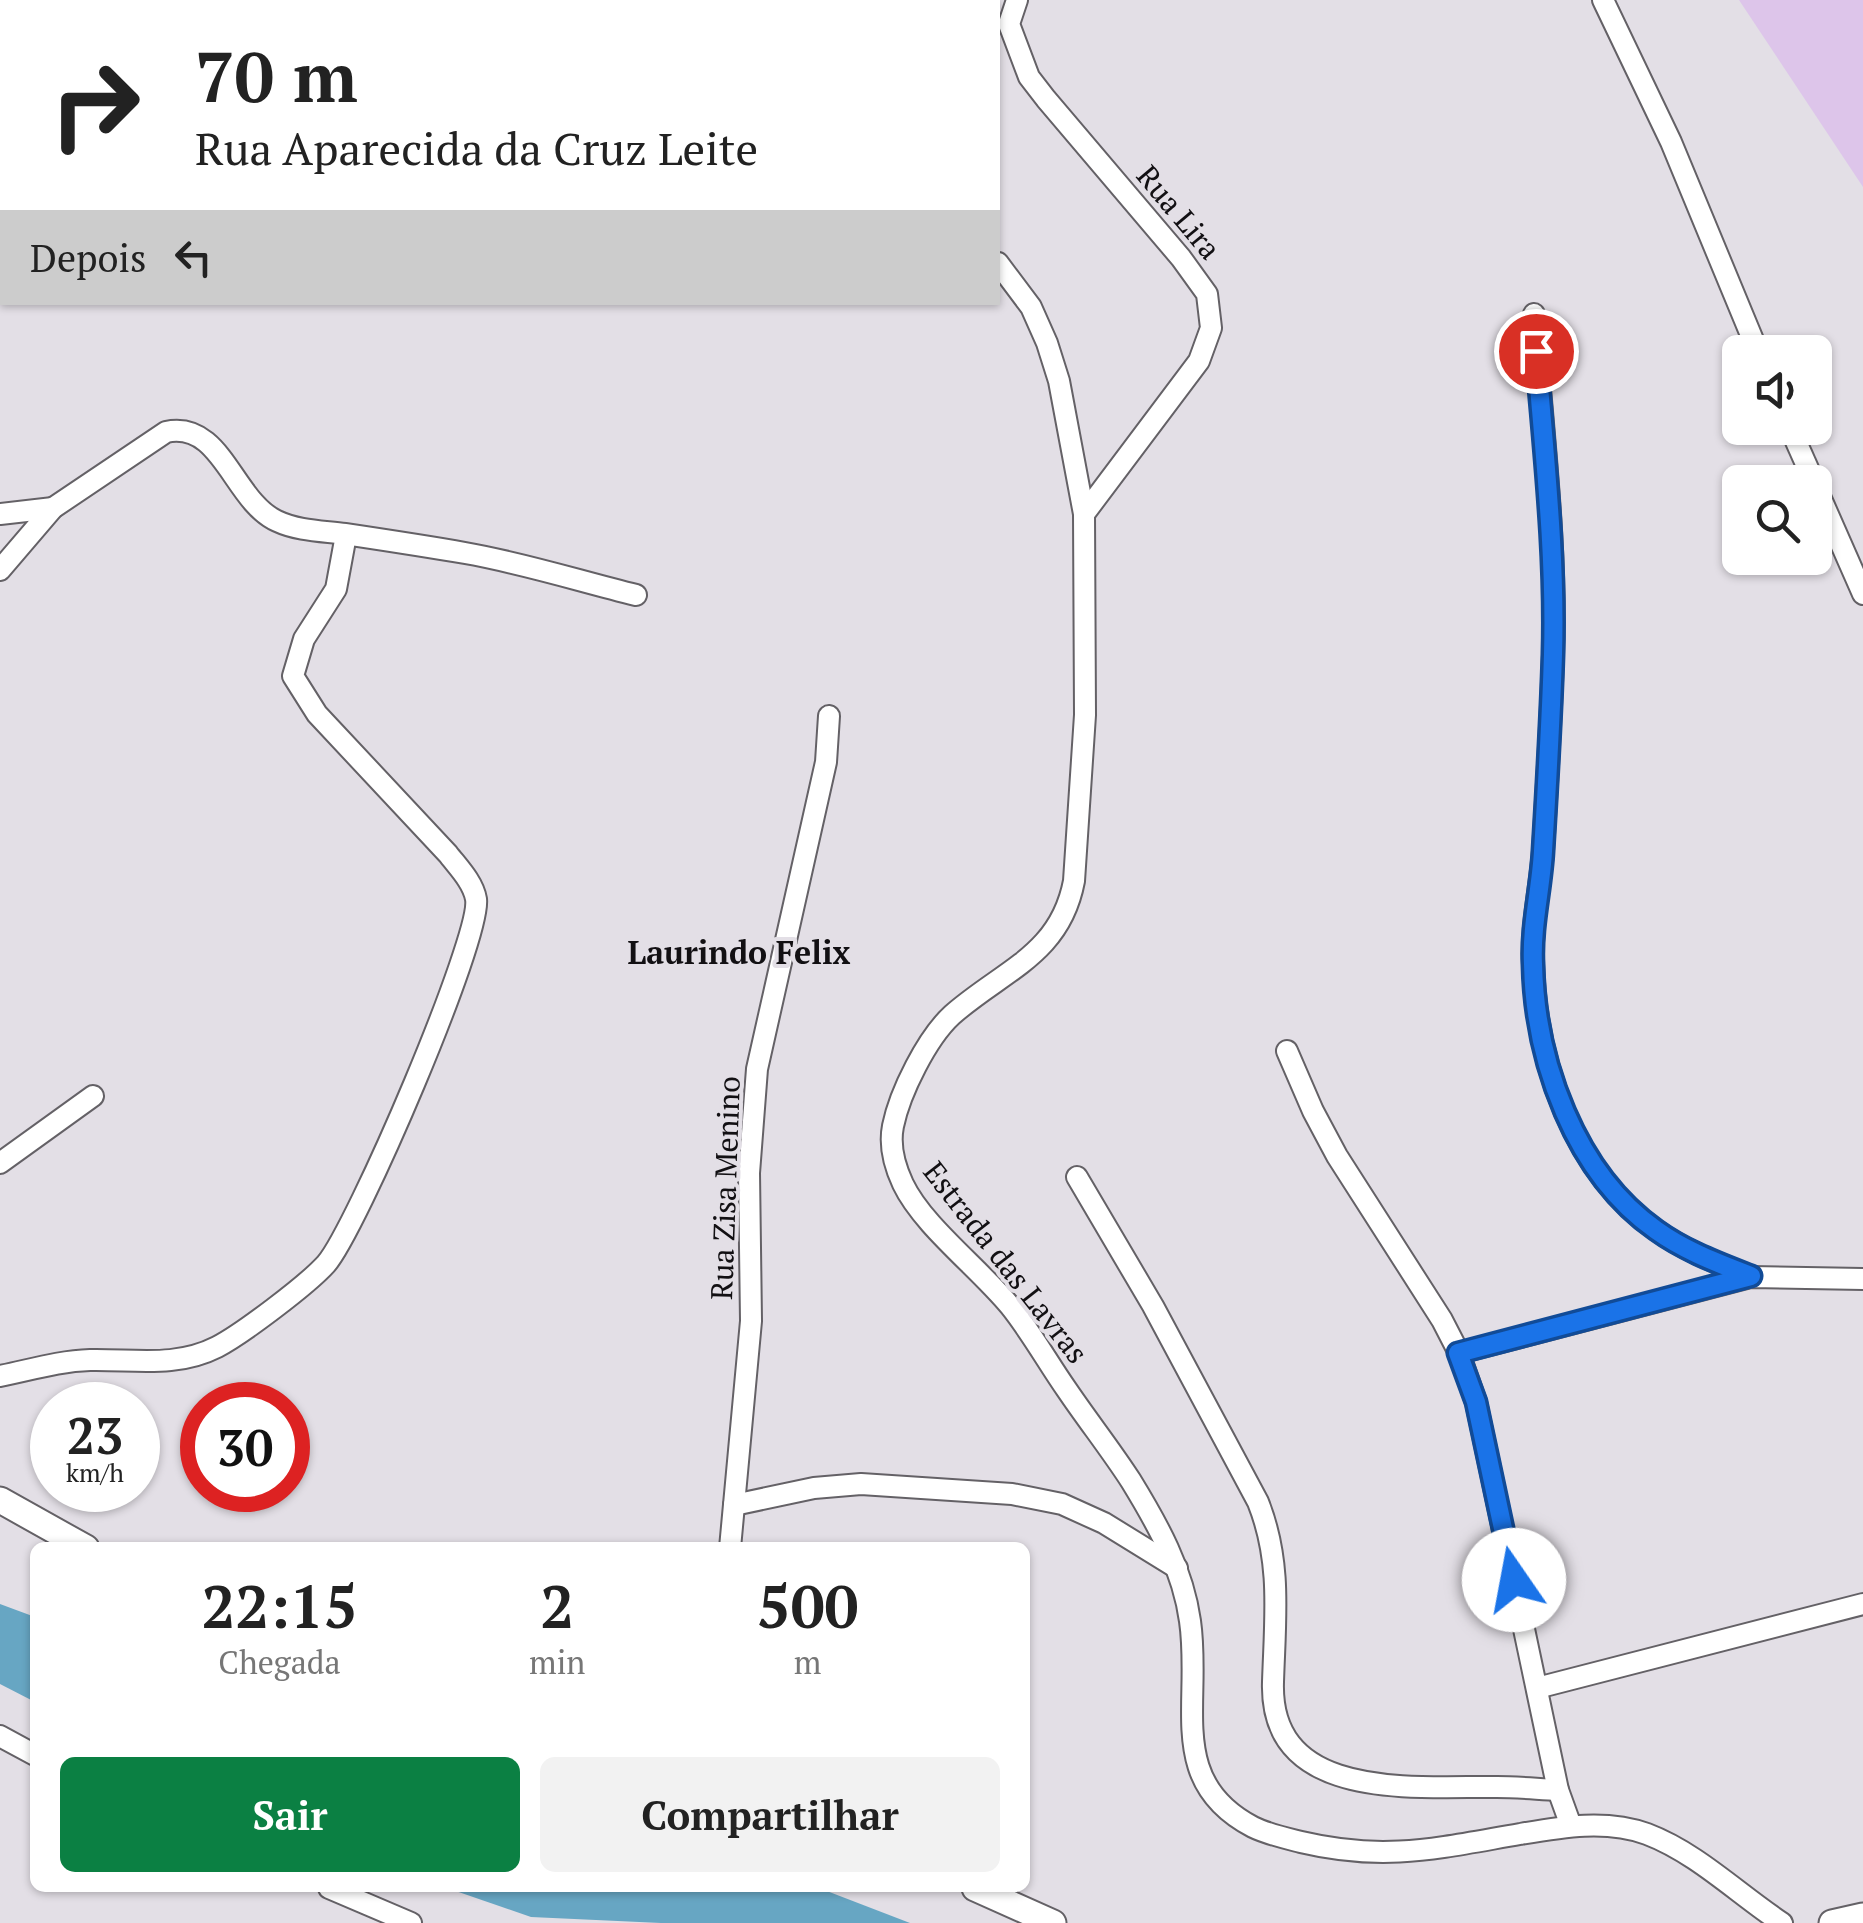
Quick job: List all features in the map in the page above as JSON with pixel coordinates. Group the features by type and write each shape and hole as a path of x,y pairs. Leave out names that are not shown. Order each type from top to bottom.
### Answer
{"street":[{"name":"Rua Lira","path":"1017,0 1009,24 1030,77 1208,294 1211,328 1199,360 1084,514"},
{"path":"1603,0 1671,142 1751,335"},
{"name":"Estrada das Lavras","path":"1000,266 1030,307 1047,344 1059,382 1084,514 1085,714 1074,880 1069,907 1058,928 1038,950 953,1014 935,1034 905,1090 892,1130 894,1159 904,1187 1011,1307 1155,1520 1177,1568 1190,1618 1193,1718 1200,1776 1219,1806 1258,1830 1368,1854 1406,1854 1572,1826 1608,1826 1645,1833 1684,1853 1782,1923"},
{"path":"1534,314 1553,655 1532,966 1548,1056 1582,1152 1605,1184 1652,1228 1685,1249 1751,1276"},
{"path":"0,570 53,508 166,432 184,428 212,447 261,511 292,526 470,554 636,594"},
{"path":"0,514 53,508"},
{"path":"1832,524 1863,594"},
{"path":"0,1376 88,1360 185,1360 218,1346 288,1296 325,1264 344,1237 422,1066 466,941 476,900 467,878 448,854 317,714 293,676 304,638 336,589 346,534"},
{"name":"Rua Zisa Menino","path":"731,1542 751,1321 748,1174 757,1068 826,762 829,716"},
{"path":"1288,1051 1337,1156 1442,1320 1476,1402 1558,1790 1572,1826"},
{"path":"0,1163 92,1096"},
{"path":"1077,1178 1177,1351 1258,1502 1271,1534 1276,1592 1276,1713 1300,1752 1328,1772 1361,1782 1425,1789 1558,1790"},
{"path":"1458,1353 1751,1276 1863,1279"},
{"path":"734,1505 799,1491 861,1484 1012,1494 1062,1504 1104,1523 1177,1568"},
{"path":"0,1500 75,1542"},
{"path":"1537,1688 1863,1604"},
{"path":"0,1736 30,1752"},
{"path":"338,1892 411,1923"},
{"path":"985,1892 1054,1923"},
{"path":"1832,1923 1863,1916"}],"shaded area":[{"path":"1739,0 1863,0 1863,187"}],"water":[{"path":"0,1604 30,1615 30,1699 0,1684"},
{"path":"459,1892 829,1892 910,1923 661,1923 531,1917"}],"district":[{"name":"Laurindo Felix","path":"739,952"}],"route":[{"path":"1514,1580 1476,1402 1458,1353 1751,1276 1685,1249 1652,1228 1605,1184 1582,1152 1548,1056 1532,966 1553,655 1536,351"}]}
